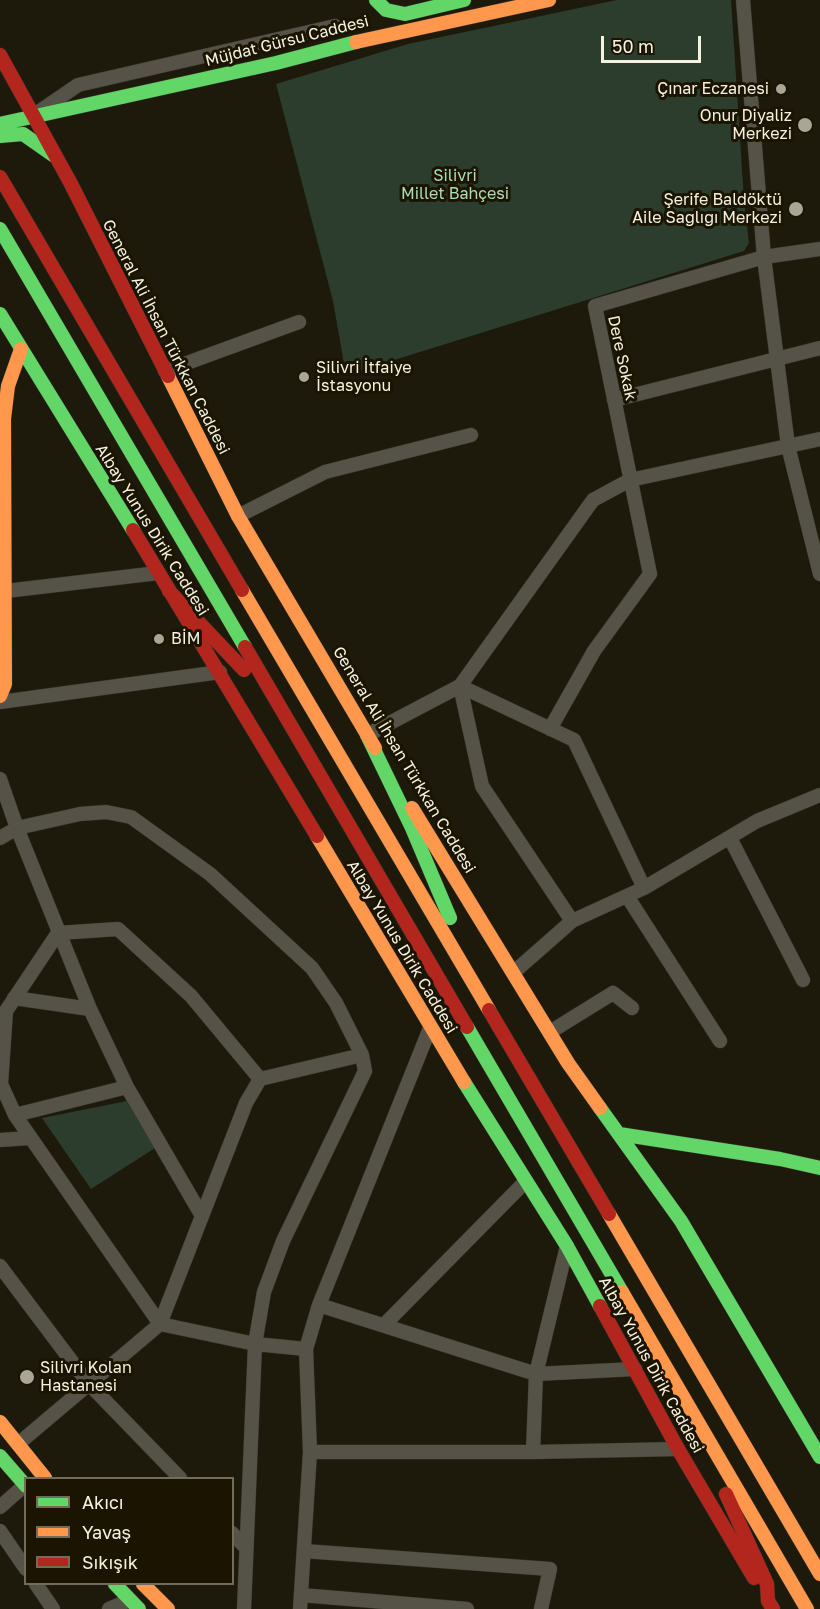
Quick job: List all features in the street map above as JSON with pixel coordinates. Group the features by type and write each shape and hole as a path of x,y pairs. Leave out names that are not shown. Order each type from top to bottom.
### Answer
{"main road":[{"path":"368,0 373,13 385,24 400,31"},
{"name":"Müjdat Gürsu Caddesi","path":"376,0 386,10 405,14 464,0"},
{"name":"Müjdat Gürsu Caddesi","path":"0,124 276,63 400,31 549,0"},
{"name":"General Ali İhsan Türkkan Caddesi","path":"0,55 56,157 238,516 367,735 568,1063 681,1221 820,1457"},
{"path":"0,136 23,134 56,157"},
{"path":"0,177 820,1574"},
{"path":"0,230 807,1609"},
{"name":"Albay Yunus Dirik Caddesi","path":"0,314 220,672 430,1028 567,1245 678,1449 770,1606"},
{"path":"0,696 5,684 4,386 21,349"},
{"path":"169,591 276,705"},
{"path":"367,735 412,828 478,991"},
{"path":"619,1134 780,1159 820,1168"},
{"path":"0,1422 43,1477"},
{"path":"714,1451 719,1476 732,1512 767,1584 770,1606"},
{"path":"0,1456 24,1484"},
{"path":"116,1585 135,1605"},
{"path":"144,1585 168,1609"}],"street":[{"path":"743,0 764,257 788,446 820,574"},
{"path":"34,115 78,85 335,26"},
{"name":"Dere Sokak","path":"550,729 594,651 650,574 595,306 764,257 820,249"},
{"path":"165,371 299,322"},
{"path":"614,400 820,348"},
{"path":"238,516 325,472 471,435"},
{"path":"367,735 460,686 593,500 630,480 820,439"},
{"path":"6,591 158,573"},
{"path":"0,702 220,672"},
{"path":"460,686 574,740 644,888"},
{"path":"460,686 482,786 572,921"},
{"path":"0,779 58,933 90,1009 127,1087 202,1216"},
{"path":"514,972 572,921 644,888 757,821 820,795"},
{"path":"0,838 17,828 80,814 106,812 130,818 210,874 312,968 336,1003 362,1055 365,1071 283,1241 268,1282 255,1344 244,1609"},
{"path":"730,838 804,981"},
{"path":"627,896 720,1041"},
{"path":"58,933 118,929 191,996 260,1079"},
{"path":"58,933 6,1011 1,1084 15,1115 160,1324 255,1344 306,1349"},
{"path":"550,1032 613,993 632,1008"},
{"path":"14,998 90,1009"},
{"path":"300,1609 309,1452 306,1349 319,1305 430,1028"},
{"path":"18,1444 160,1324 246,1103 260,1079 362,1055"},
{"path":"15,1115 127,1087"},
{"path":"0,1140 29,1138"},
{"path":"384,1325 526,1181"},
{"path":"533,1452 536,1374 567,1245"},
{"path":"0,1266 88,1383 178,1477"},
{"path":"319,1305 536,1374 634,1369"},
{"path":"309,1452 533,1452 678,1449"},
{"path":"0,1507 24,1486"},
{"path":"0,1531 24,1566"},
{"path":"234,1535 246,1548"},
{"path":"304,1551 550,1569 541,1609"},
{"path":"37,1585 53,1609"},
{"path":"301,1595 467,1609"},
{"path":"109,1609 135,1605"}],"green space":[{"name":"Silivri Millet Bahçesi","path":"617,0 731,0 744,200 749,243 744,251 346,375 333,301 276,84 408,44"},
{"path":"127,1101 155,1148 91,1189 42,1118"}],"traffic: fast":[{"path":"376,0 386,10 405,14 464,0"},
{"path":"0,124 276,63 356,42"},
{"path":"0,136 23,134 53,155"},
{"path":"0,229 245,647"},
{"path":"0,314 133,530"},
{"path":"367,735 412,828 450,918"},
{"path":"467,1027 622,1292"},
{"path":"464,1082 567,1246 600,1306"},
{"path":"600,1108 681,1221 820,1457"},
{"path":"619,1134 780,1159 820,1168"},
{"path":"0,1456 24,1484"},
{"path":"116,1585 139,1609"}],"traffic: slow":[{"path":"356,42 549,0"},
{"path":"0,696 5,684 4,419 8,386 21,349"},
{"path":"168,376 238,516 375,748"},
{"path":"242,590 489,1010"},
{"path":"412,808 568,1063 600,1108"},
{"path":"317,836 464,1082"},
{"path":"609,1214 820,1574"},
{"path":"622,1292 807,1609"},
{"path":"0,1422 44,1477"},
{"path":"144,1585 168,1609"}],"traffic: jam":[{"path":"0,55 70,182 168,376"},
{"path":"0,177 242,590"},
{"path":"133,530 317,836"},
{"path":"169,591 244,670"},
{"path":"245,647 467,1027"},
{"path":"489,1010 609,1214"},
{"path":"600,1306 678,1449 754,1578"},
{"path":"726,1494 767,1584 768,1601 773,1609"}],"place":[{"name":"Çınar Eczanesi","path":"781,89"},
{"name":"Onur Diyaliz Merkezi","path":"805,125"},
{"name":"Şerife Baldöktü Aile Sağlığı Merkezi","path":"796,209"},
{"name":"Silivri İtfaiye İstasyonu","path":"304,377"},
{"name":"BİM","path":"159,639"},
{"name":"Silivri Kolan Hastanesi","path":"27,1377"}]}
